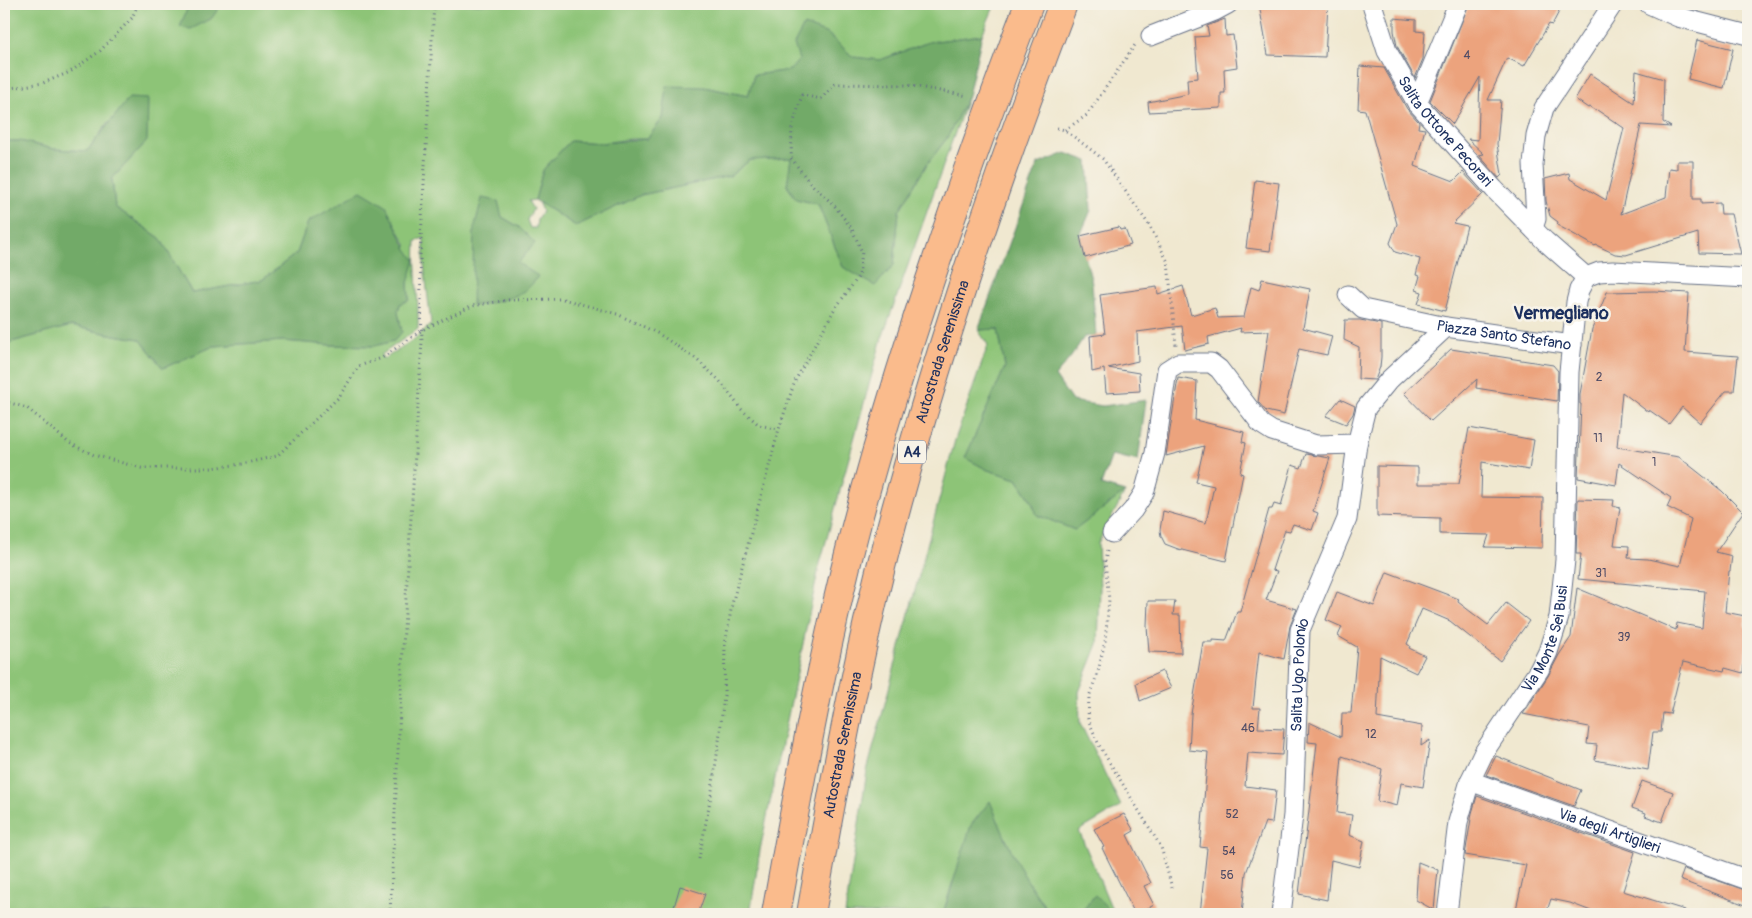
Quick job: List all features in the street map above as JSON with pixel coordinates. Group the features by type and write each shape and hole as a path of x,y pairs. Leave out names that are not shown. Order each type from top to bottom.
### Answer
{"highway":[{"name":"A4","path":"776,914 802,771 832,624 868,482 911,340 956,203 1028,4"},
{"name":"Autostrada Serenissima","path":"811,914 835,778 866,633 900,492 942,349 973,256 1031,89 1063,4"}],"street":[{"path":"1151,36 1228,4"},
{"name":"Salita Ottone Pecorari","path":"1372,4 1387,51 1417,103 1539,235"},
{"path":"1417,103 1458,4"},
{"path":"1613,4 1544,108 1536,136 1533,164 1536,219 1539,235 1586,277 1599,272 1613,271 1748,278"},
{"path":"1649,4 1678,17 1748,36"},
{"name":"Piazza Santo Stefano","path":"1348,295 1363,309 1446,327 1572,345 1576,302 1579,290 1586,277"},
{"name":"Salita Ugo Polonio","path":"1281,914 1293,815 1300,630 1347,519 1357,444 1366,408 1389,380 1446,327"},
{"name":"Via Monte Sei Busi","path":"1446,914 1458,822 1470,781 1484,752 1548,652 1559,617 1565,560 1569,372 1572,345"},
{"path":"1112,533 1133,510 1144,493 1155,453 1167,370 1178,363 1211,363 1219,369 1261,424 1272,431 1316,445 1357,444"},
{"name":"Via degli Artiglieri","path":"1470,781 1748,880"}],"path":[{"path":"4,89 43,83 70,72 100,51 132,18 138,4"},
{"path":"390,914 422,330 420,255 434,4"},
{"path":"1065,130 1087,115 1134,46 1151,36"},
{"path":"699,859 719,741 724,695 725,645 732,604 779,429 795,381 834,310 860,276 862,252 852,229 834,205 810,182 791,158 792,128 802,95 821,99 835,84 907,85 968,96"},
{"path":"1057,128 1065,130 1103,159 1149,225 1168,262 1178,363"},
{"path":"4,401 27,408 69,443 94,456 141,468 212,468 242,464 277,456 338,398 359,366 382,358 422,330 472,306 508,300 563,299 617,314 659,334 696,358 720,380 742,408 759,425 779,429"},
{"path":"1112,533 1105,561 1109,600 1105,641 1098,672 1089,697 1088,719 1099,745 1161,847 1172,888"}],"green space":[{"path":"4,4 995,4 982,35 929,42 880,60 853,57 828,34 799,60 791,70 754,75 748,96 704,87 663,118 647,139 602,143 570,141 543,170 535,200 528,201 533,209 527,220 530,228 536,228 537,219 542,211 538,202 576,226 641,195 730,176 750,160 791,158 787,186 796,199 818,204 843,267 875,285 894,265 899,211 927,164 947,138 968,96 881,341 819,567 760,850 750,914 4,914 4,344 71,326 140,339 163,368 214,346 283,341 375,346 402,332 398,312 400,304 409,299 406,244 386,207 308,222 297,253 262,280 192,293 160,238 115,207 112,179 147,141 108,123 87,151 54,149 20,141 4,141","holes":["502,217 519,227 518,263","424,238 424,264 431,324 413,340 384,359 381,355 418,329 416,241"]},
{"path":"189,4 222,4 211,19 191,29 180,27"},
{"path":"804,25 828,34 853,57 880,60 929,42 982,35 968,96 947,138 927,164 899,211 894,265 875,286 843,267 818,204 796,199 787,185 791,158 750,160 730,176 641,195 576,226 535,200 543,170 570,141 602,143 647,139 663,118 667,86 704,87 748,96 754,75 790,70 799,60 794,44"},
{"path":"129,98 148,99 147,141 112,179 115,207 160,238 192,293 262,280 297,253 308,222 361,191 386,206 407,249 415,260 408,283 409,300 400,304 398,312 402,332 394,341 375,346 283,341 214,346 163,368 140,339 71,326 4,344 4,141 20,141 54,149 87,151"},
{"path":"1066,153 1088,161 1091,210 1080,236 1092,283 1096,335 1084,337 1071,357 1055,376 1072,401 1103,406 1146,400 1138,461 1112,455 1101,485 1125,492 1075,530 1037,515 1031,500 1017,479 988,470 965,458 1005,367 998,329 978,330 1038,164"},
{"path":"482,198 498,201 502,217 519,227 535,243 518,263 538,276 526,290 518,295 500,301 472,306 474,229"},
{"path":"998,329 1005,367 966,458 988,470 1017,479 1031,500 1037,515 1075,530 1125,492 1098,543 1100,588 1098,644 1079,692 1080,723 1121,806 1079,831 1114,914 1095,895 1080,914 1051,914 1024,875 990,802 952,884 943,914 845,914 867,771 955,440 988,345 978,330"},
{"path":"990,801 1009,846 1024,874 1051,914 943,914 971,825"},
{"path":"1095,895 1114,914 1080,914"}],"building":[{"path":"1259,4 1328,4 1325,57 1268,55"},
{"path":"1469,4 1563,4 1552,25 1549,24 1524,66 1507,58 1488,100 1501,100 1497,144 1502,175 1499,178 1479,155 1484,154 1468,139 1478,140 1480,77 1453,124 1430,101"},
{"path":"1394,18 1416,20 1416,31 1425,32 1423,59 1415,78 1397,46"},
{"path":"1225,19 1226,36 1233,35 1237,67 1224,69 1225,93 1221,93 1221,108 1149,112 1148,102 1188,94 1187,79 1198,78 1195,37 1209,36 1207,26"},
{"path":"1697,40 1733,49 1724,88 1688,79"},
{"path":"1360,66 1384,68 1407,109 1419,122 1418,128 1425,129 1415,166 1454,181 1463,172 1483,194 1453,223 1467,226 1445,311 1418,304 1422,292 1416,290 1420,276 1416,275 1420,259 1395,252 1390,243 1397,224 1365,110 1358,109"},
{"path":"1636,71 1664,79 1663,122 1671,127 1641,125 1621,214 1666,197 1669,168 1677,169 1677,161 1693,161 1693,199 1701,199 1701,204 1720,203 1721,214 1731,214 1741,254 1699,253 1698,233 1626,255 1615,254 1595,246 1557,225 1558,222 1550,216 1546,201 1545,179 1569,173 1570,179 1606,200 1624,128 1597,110 1588,108 1575,99 1590,74 1634,103"},
{"path":"1255,180 1279,183 1270,251 1246,248"},
{"path":"1119,227 1120,230 1125,229 1131,245 1085,258 1080,236"},
{"path":"1262,279 1310,289 1303,328 1332,336 1327,355 1299,349 1284,415 1266,411 1258,402 1269,331 1240,332 1241,328 1208,337 1209,344 1185,350 1182,326 1137,332 1138,361 1108,368 1139,373 1140,391 1106,393 1104,369 1092,372 1090,336 1105,334 1100,295 1157,287 1158,294 1183,286 1191,315 1215,308 1218,318 1244,317 1251,287 1259,290"},
{"path":"1654,291 1689,293 1685,352 1738,356 1734,391 1726,391 1700,423 1682,407 1669,424 1649,410 1648,412 1622,392 1617,447 1679,457 1722,491 1743,512 1716,552 1732,556 1725,612 1745,616 1745,627 1748,627 1748,634 1743,673 1725,668 1724,671 1683,662 1670,714 1663,713 1661,732 1653,732 1648,770 1595,760 1597,745 1587,744 1589,727 1523,714 1571,637 1577,588 1676,630 1677,623 1702,628 1705,591 1578,579 1581,554 1576,554 1578,499 1614,500 1613,506 1620,508 1614,545 1629,546 1628,558 1648,559 1680,566 1691,519 1667,507 1671,498 1619,463 1616,485 1578,478 1580,394 1592,329 1607,292"},
{"path":"1345,320 1360,320 1381,324 1380,367 1375,380 1358,379 1359,347 1344,340"},
{"path":"1451,349 1553,365 1558,371 1557,401 1476,388 1477,379 1431,421 1404,393"},
{"path":"1178,378 1197,381 1195,420 1244,432 1242,442 1246,443 1240,473 1243,474 1226,561 1165,544 1161,536 1163,511 1206,523 1214,486 1196,482 1204,446 1166,456"},
{"path":"1340,399 1355,406 1353,414 1346,424 1326,416"},
{"path":"1469,428 1534,440 1529,470 1482,462 1481,497 1543,498 1542,548 1485,547 1489,535 1440,534 1440,518 1377,516 1377,466 1418,467 1418,484 1459,484"},
{"path":"1306,454 1330,458 1313,511 1318,513 1312,530 1293,524 1290,531 1285,530 1272,570 1277,571 1266,600 1297,609 1290,626 1284,659 1259,652 1253,708 1260,708 1258,728 1284,729 1282,755 1248,753 1245,786 1276,790 1272,823 1265,822 1246,873 1242,914 1200,914 1207,848 1200,847 1208,752 1189,750 1191,714 1203,642 1213,642 1213,640 1226,641 1237,612 1240,612 1269,509 1272,509 1274,504 1281,506 1292,465 1301,468"},
{"path":"1387,572 1459,599 1458,602 1488,625 1506,603 1529,621 1500,661 1450,621 1422,609 1407,644 1410,646 1409,648 1425,656 1416,673 1380,656 1377,718 1422,726 1421,746 1430,740 1423,787 1401,783 1397,806 1377,801 1382,769 1342,756 1337,813 1352,815 1349,835 1364,841 1359,867 1331,860 1327,900 1299,894 1317,743 1308,742 1309,722 1341,737 1342,713 1351,713 1357,647 1338,636 1342,627 1326,620 1337,592 1374,606"},
{"path":"1148,601 1175,601 1173,615 1180,615 1181,653 1149,652"},
{"path":"1162,671 1171,688 1140,701 1136,683"},
{"path":"1496,756 1581,790 1574,806 1486,775"},
{"path":"1642,781 1673,792 1662,822 1645,816 1646,813 1632,808"},
{"path":"1477,796 1635,852 1623,891 1685,910 1685,914 1599,914 1570,903 1551,899 1546,914 1515,914 1526,865 1465,855 1472,813"},
{"path":"1124,814 1134,831 1127,835 1151,883 1144,886 1154,905 1137,914 1135,914 1094,829"},
{"path":"1418,862 1438,870 1434,910 1416,900"},
{"path":"1684,869 1748,891 1748,906 1680,880"},
{"path":"680,886 705,894 698,914 672,914"}],"district":[{"name":"Vermegliano","path":"1561,313"}]}
